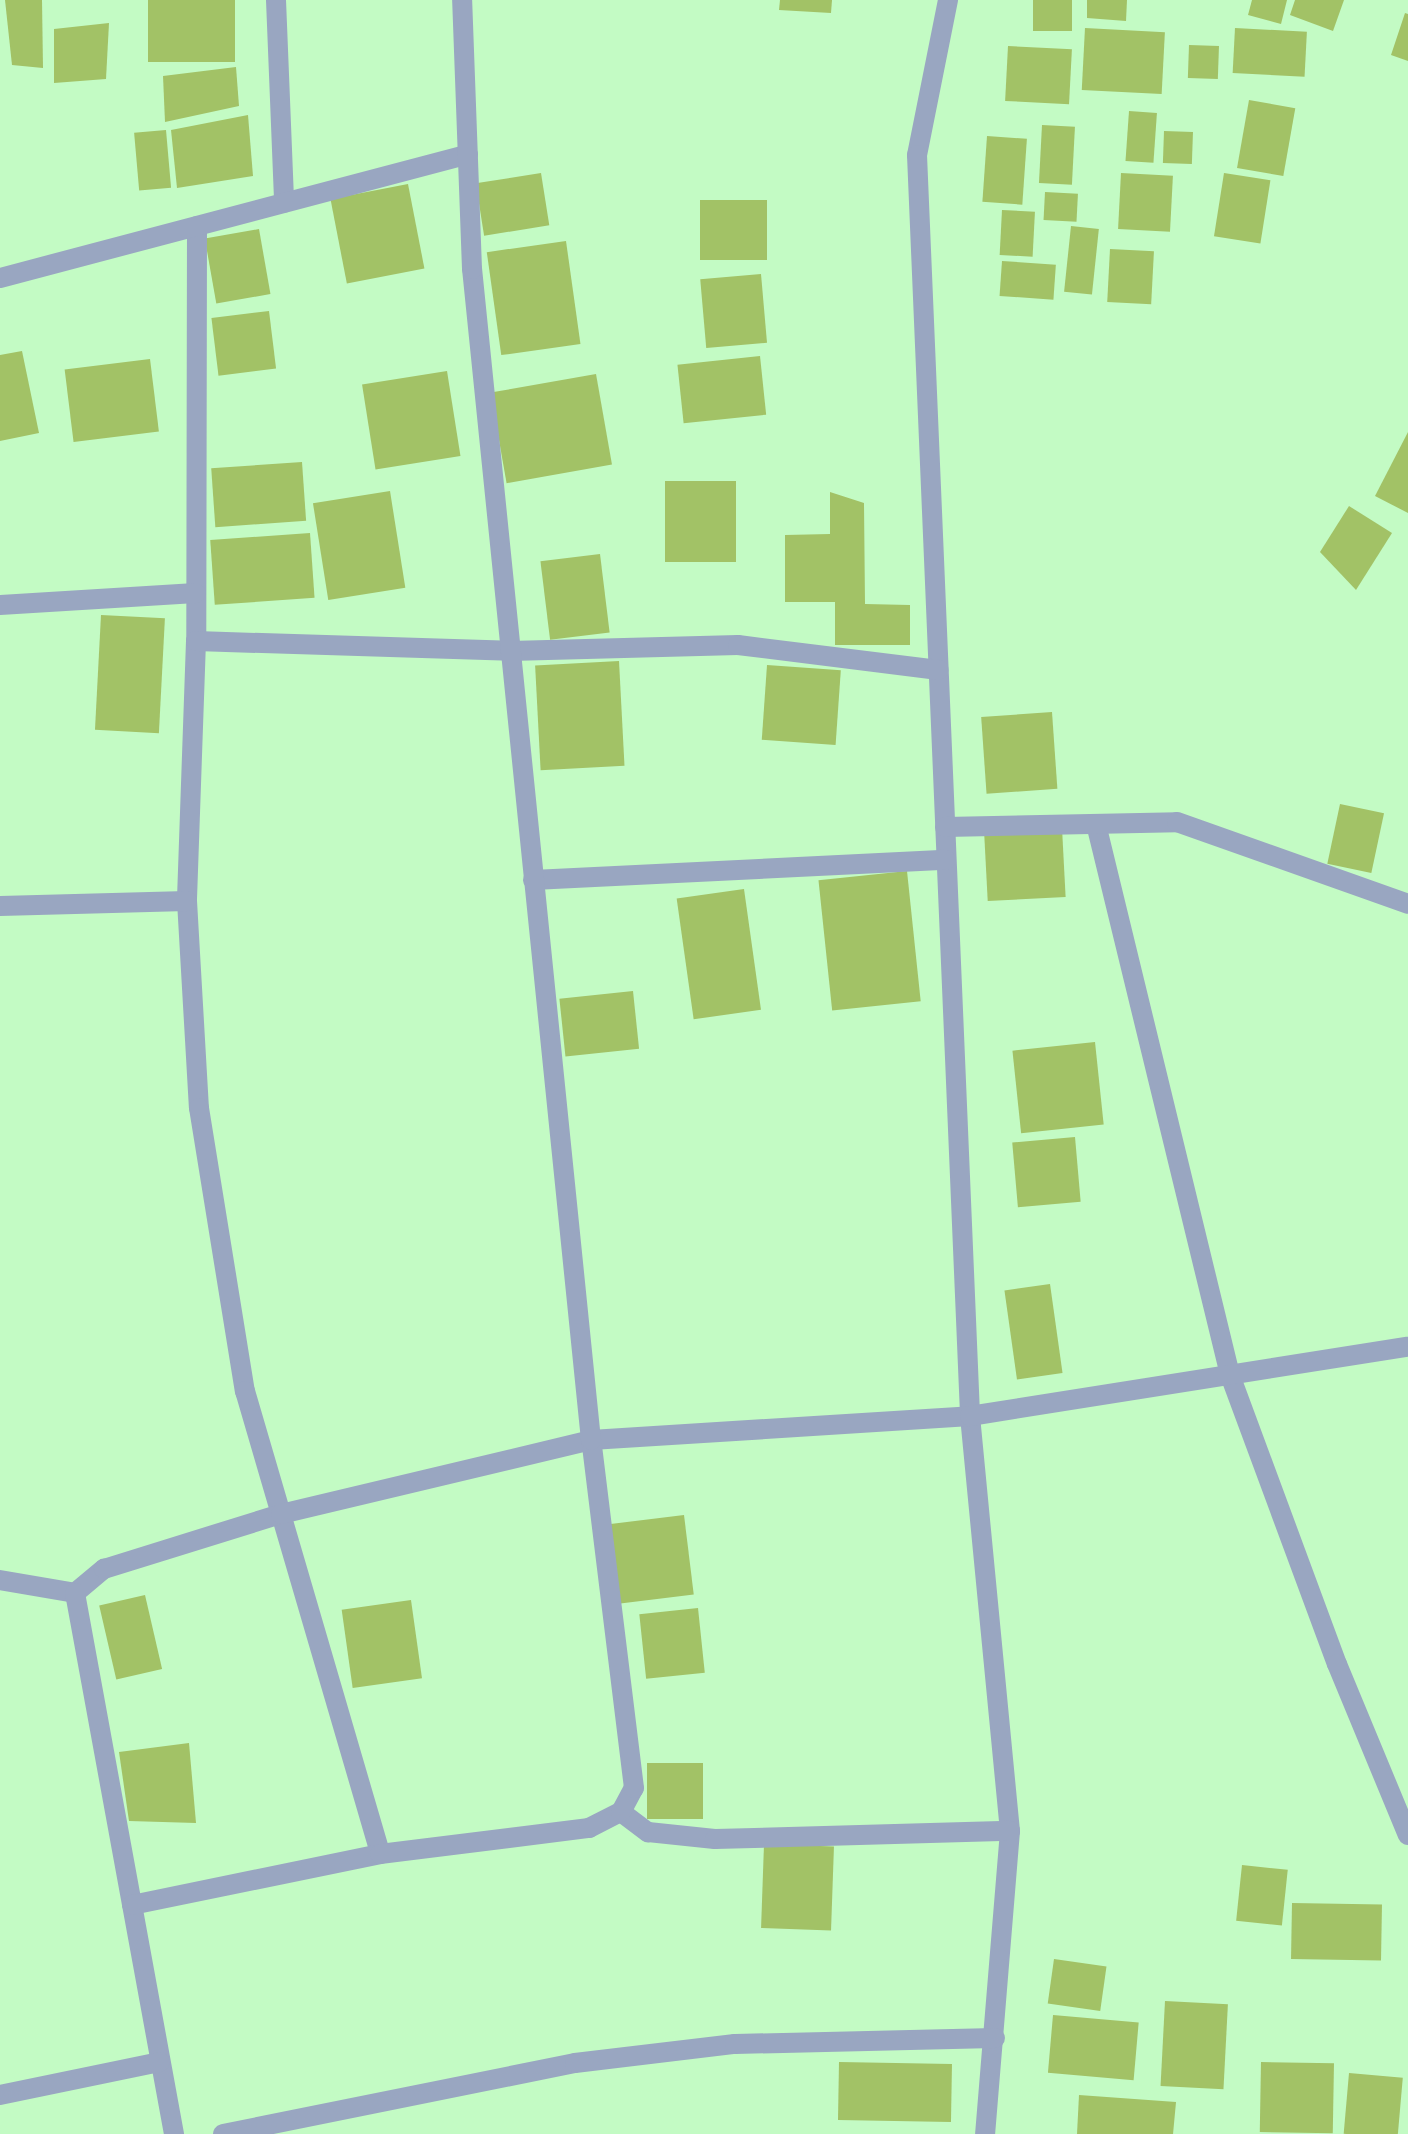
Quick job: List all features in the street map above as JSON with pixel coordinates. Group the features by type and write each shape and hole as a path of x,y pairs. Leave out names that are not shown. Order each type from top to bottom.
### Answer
{"street":[{"path":"276,0 284,203"},
{"path":"132,1905 380,1854 589,1828 621,1812 636,1776 591,1440 472,269 462,0"},
{"path":"948,0 917,155 970,1416 1010,1831 985,2134"},
{"path":"0,278 468,154"},
{"path":"197,226 196,641 187,901 199,1108 245,1391 380,1854"},
{"path":"0,605 196,593"},
{"path":"196,641 510,651 738,645 938,670"},
{"path":"945,827 1177,822 1408,904"},
{"path":"1096,824 1230,1375 1337,1664 1408,1835"},
{"path":"533,880 946,860"},
{"path":"0,906 187,901"},
{"path":"0,1580 75,1593 104,1569 281,1514 591,1440 970,1416 1408,1347"},
{"path":"75,1593 174,2134"},
{"path":"621,1812 648,1832 715,1839 1010,1831"},
{"path":"223,2134 589,2061 735,2044 995,2038"},
{"path":"0,2095 160,2062"}],"building":[{"path":"5,0 42,0 43,68 12,65"},
{"path":"148,0 235,0 235,62 148,62"},
{"path":"780,0 832,0 831,13 779,10"},
{"path":"1033,0 1072,0 1072,31 1033,31"},
{"path":"1087,0 1127,0 1126,21 1087,18"},
{"path":"1252,0 1287,0 1281,24 1248,15"},
{"path":"1295,0 1344,0 1333,31 1290,15"},
{"path":"1405,13 1408,14 1408,61 1391,55"},
{"path":"109,23 106,79 54,83 54,29"},
{"path":"1085,28 1165,32 1162,94 1082,90"},
{"path":"1235,28 1307,32 1305,77 1233,73"},
{"path":"1189,45 1219,46 1218,79 1188,78"},
{"path":"1008,46 1072,49 1069,104 1005,101"},
{"path":"236,67 239,106 165,122 163,76"},
{"path":"1249,100 1295,108 1283,176 1237,168"},
{"path":"1129,111 1157,113 1153,163 1126,161"},
{"path":"248,115 253,176 177,188 171,130"},
{"path":"1042,125 1075,127 1072,185 1039,183"},
{"path":"166,130 171,188 139,191 134,133"},
{"path":"1164,131 1193,132 1192,164 1163,163"},
{"path":"987,136 1027,139 1022,205 982,202"},
{"path":"541,173 549,225 484,236 476,183"},
{"path":"1121,173 1173,176 1170,232 1118,229"},
{"path":"1224,173 1270,180 1260,244 1214,236"},
{"path":"408,184 424,268 347,283 330,199"},
{"path":"1045,192 1078,194 1076,222 1044,220"},
{"path":"700,200 767,200 767,260 700,260"},
{"path":"1002,210 1035,212 1033,257 1000,255"},
{"path":"1071,226 1099,229 1092,295 1064,292"},
{"path":"259,229 270,294 216,304 205,239"},
{"path":"566,241 580,344 501,355 487,252"},
{"path":"1110,249 1154,251 1151,304 1107,302"},
{"path":"1002,261 1056,265 1053,300 1000,296"},
{"path":"761,274 767,343 706,348 700,279"},
{"path":"269,311 276,369 219,376 211,318"},
{"path":"22,351 39,433 0,441 0,355"},
{"path":"760,356 766,415 684,423 677,365"},
{"path":"150,359 159,431 74,442 65,369"},
{"path":"447,371 460,456 376,469 362,384"},
{"path":"596,374 612,465 507,483 491,393"},
{"path":"1408,432 1408,513 1375,496"},
{"path":"302,462 306,521 215,527 211,468"},
{"path":"665,481 736,481 736,562 665,562"},
{"path":"390,491 405,588 328,600 313,503"},
{"path":"830,492 864,503 865,604 910,605 910,645 835,645 835,602 785,602 785,535 830,534"},
{"path":"1349,506 1392,533 1356,590 1320,552"},
{"path":"310,533 315,598 215,605 210,540"},
{"path":"600,554 610,632 550,640 540,561"},
{"path":"101,615 165,618 159,733 95,730"},
{"path":"619,661 624,766 541,770 535,665"},
{"path":"767,665 841,670 836,745 762,740"},
{"path":"1052,712 1057,789 987,794 981,717"},
{"path":"1340,804 1384,813 1371,873 1327,864"},
{"path":"1062,828 1066,897 988,901 984,832"},
{"path":"907,871 921,1001 832,1011 818,880"},
{"path":"744,889 761,1010 694,1019 677,898"},
{"path":"633,991 639,1049 565,1056 559,999"},
{"path":"1095,1042 1104,1125 1021,1133 1012,1051"},
{"path":"1075,1137 1081,1202 1018,1207 1012,1142"},
{"path":"1050,1284 1063,1373 1017,1380 1004,1290"},
{"path":"684,1515 694,1594 618,1604 609,1524"},
{"path":"145,1595 162,1669 116,1680 99,1606"},
{"path":"411,1600 422,1678 353,1688 342,1610"},
{"path":"698,1608 705,1673 646,1679 639,1614"},
{"path":"189,1743 196,1823 129,1821 119,1752"},
{"path":"647,1763 703,1763 703,1819 647,1819"},
{"path":"764,1844 834,1846 831,1930 761,1928"},
{"path":"1242,1865 1288,1870 1282,1926 1236,1921"},
{"path":"1292,1903 1382,1905 1381,1961 1291,1959"},
{"path":"1054,1959 1106,1966 1100,2011 1048,2004"},
{"path":"1165,2001 1228,2004 1223,2089 1161,2086"},
{"path":"1053,2015 1139,2022 1134,2080 1048,2073"},
{"path":"839,2062 952,2064 951,2122 838,2120"},
{"path":"1261,2062 1334,2063 1333,2133 1260,2132"},
{"path":"1349,2073 1403,2078 1398,2134 1344,2134"},
{"path":"1079,2095 1176,2102 1173,2134 1077,2134"}]}
